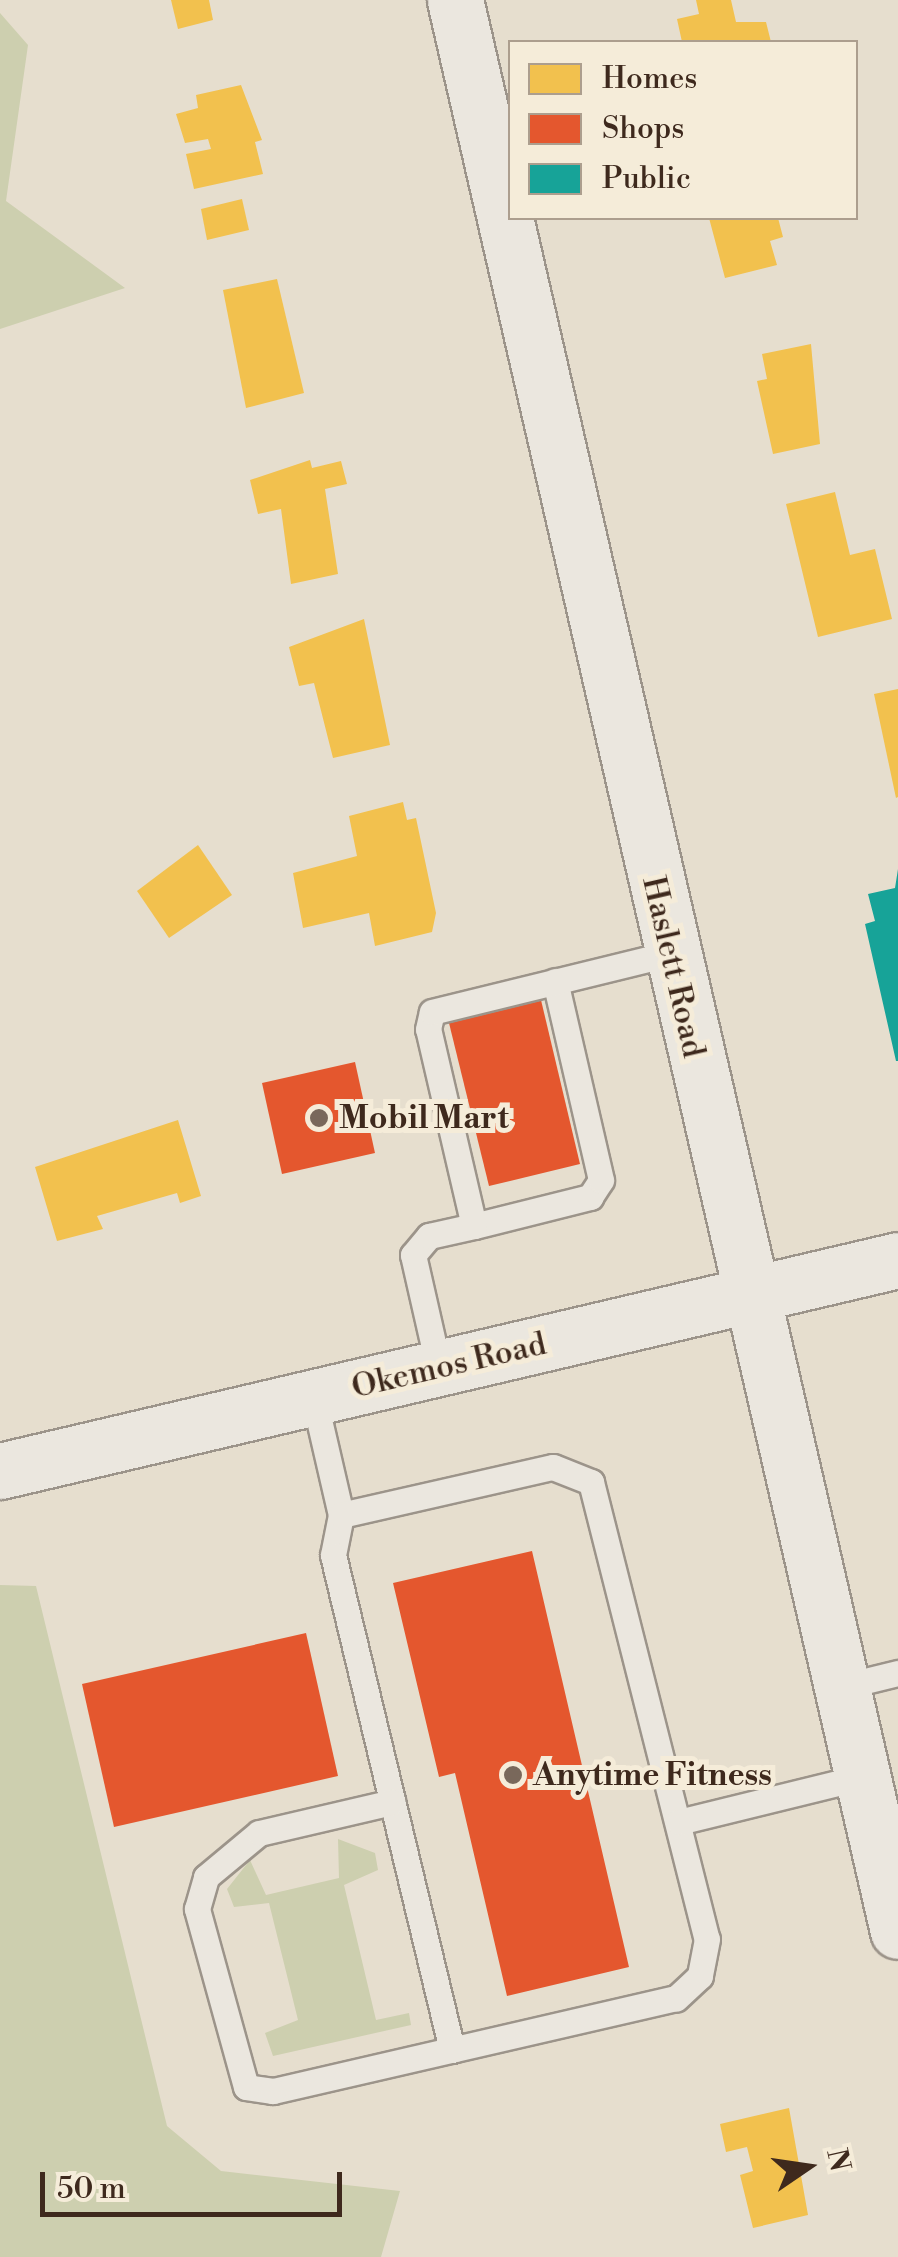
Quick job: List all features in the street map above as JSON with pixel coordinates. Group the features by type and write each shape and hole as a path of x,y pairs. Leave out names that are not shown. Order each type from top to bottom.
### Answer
{"main road":[{"name":"Haslett Road","path":"455,0 748,1296 898,1931"},
{"name":"Okemos Road","path":"0,1471 898,1260"}],"lane":[{"path":"474,1226 469,1154 432,1012 670,954"},
{"path":"439,1369 413,1255 429,1236 598,1190 564,1058 555,981"},
{"path":"314,1398 341,1515 332,1555 452,2050"},
{"path":"341,1515 553,1467 590,1482 707,1938 689,1989 272,2091 246,2086 233,2064 197,1909 206,1878 258,1834 392,1802"},
{"path":"841,1687 898,1673"},
{"path":"679,1822 862,1776"}],"green space":[{"path":"0,13 28,45 6,201 125,288 0,329"},
{"path":"0,1585 36,1586 167,2126 221,2171 400,2191 381,2257 0,2257"},
{"path":"338,1839 375,1853 378,1870 344,1885 376,2020 409,2013 411,2025 273,2056 265,2033 298,2020 269,1903 234,1907 227,1889 250,1860 266,1895 339,1878"}],"building: Homes":[{"path":"171,0 209,0 213,20 178,29"},
{"path":"696,0 731,0 736,22 766,22 770,40 682,40 677,19 699,14"},
{"path":"241,85 262,140 255,142 263,174 194,189 186,154 211,149 208,139 185,143 176,114 198,108 196,95"},
{"path":"242,199 249,230 207,240 201,209"},
{"path":"710,220 779,220 783,237 770,241 777,265 725,278"},
{"path":"277,279 304,393 246,408 223,290"},
{"path":"811,344 820,444 773,454 757,381 767,379 762,354"},
{"path":"310,460 312,468 341,461 347,484 325,489 338,574 291,584 281,509 258,514 250,480"},
{"path":"835,492 850,555 875,549 892,619 818,637 786,504"},
{"path":"364,619 390,745 333,758 314,683 299,686 289,647"},
{"path":"898,689 898,797 896,798 874,694"},
{"path":"403,802 407,820 416,818 436,913 432,932 375,946 369,913 303,928 293,873 357,856 349,816"},
{"path":"198,845 232,895 169,938 137,891"},
{"path":"178,1120 201,1196 180,1203 177,1193 97,1216 103,1229 57,1241 35,1167"},
{"path":"789,2108 808,2215 753,2228 740,2175 753,2171 747,2147 726,2152 720,2124"}],"building: Shops":[{"path":"541,1000 580,1164 489,1186 449,1023"},
{"name":"Mobil Mart","path":"355,1062 375,1153 282,1174 262,1083"},
{"path":"532,1551 629,1967 507,1996 455,1773 439,1777 393,1583"},
{"path":"306,1633 338,1776 114,1827 82,1684"}],"building: Public":[{"path":"898,869 896,1061 865,924 875,921 868,894 895,888"}],"place":[{"name":"Mobil Mart","path":"319,1118"},
{"name":"Anytime Fitness","path":"513,1775"}]}
